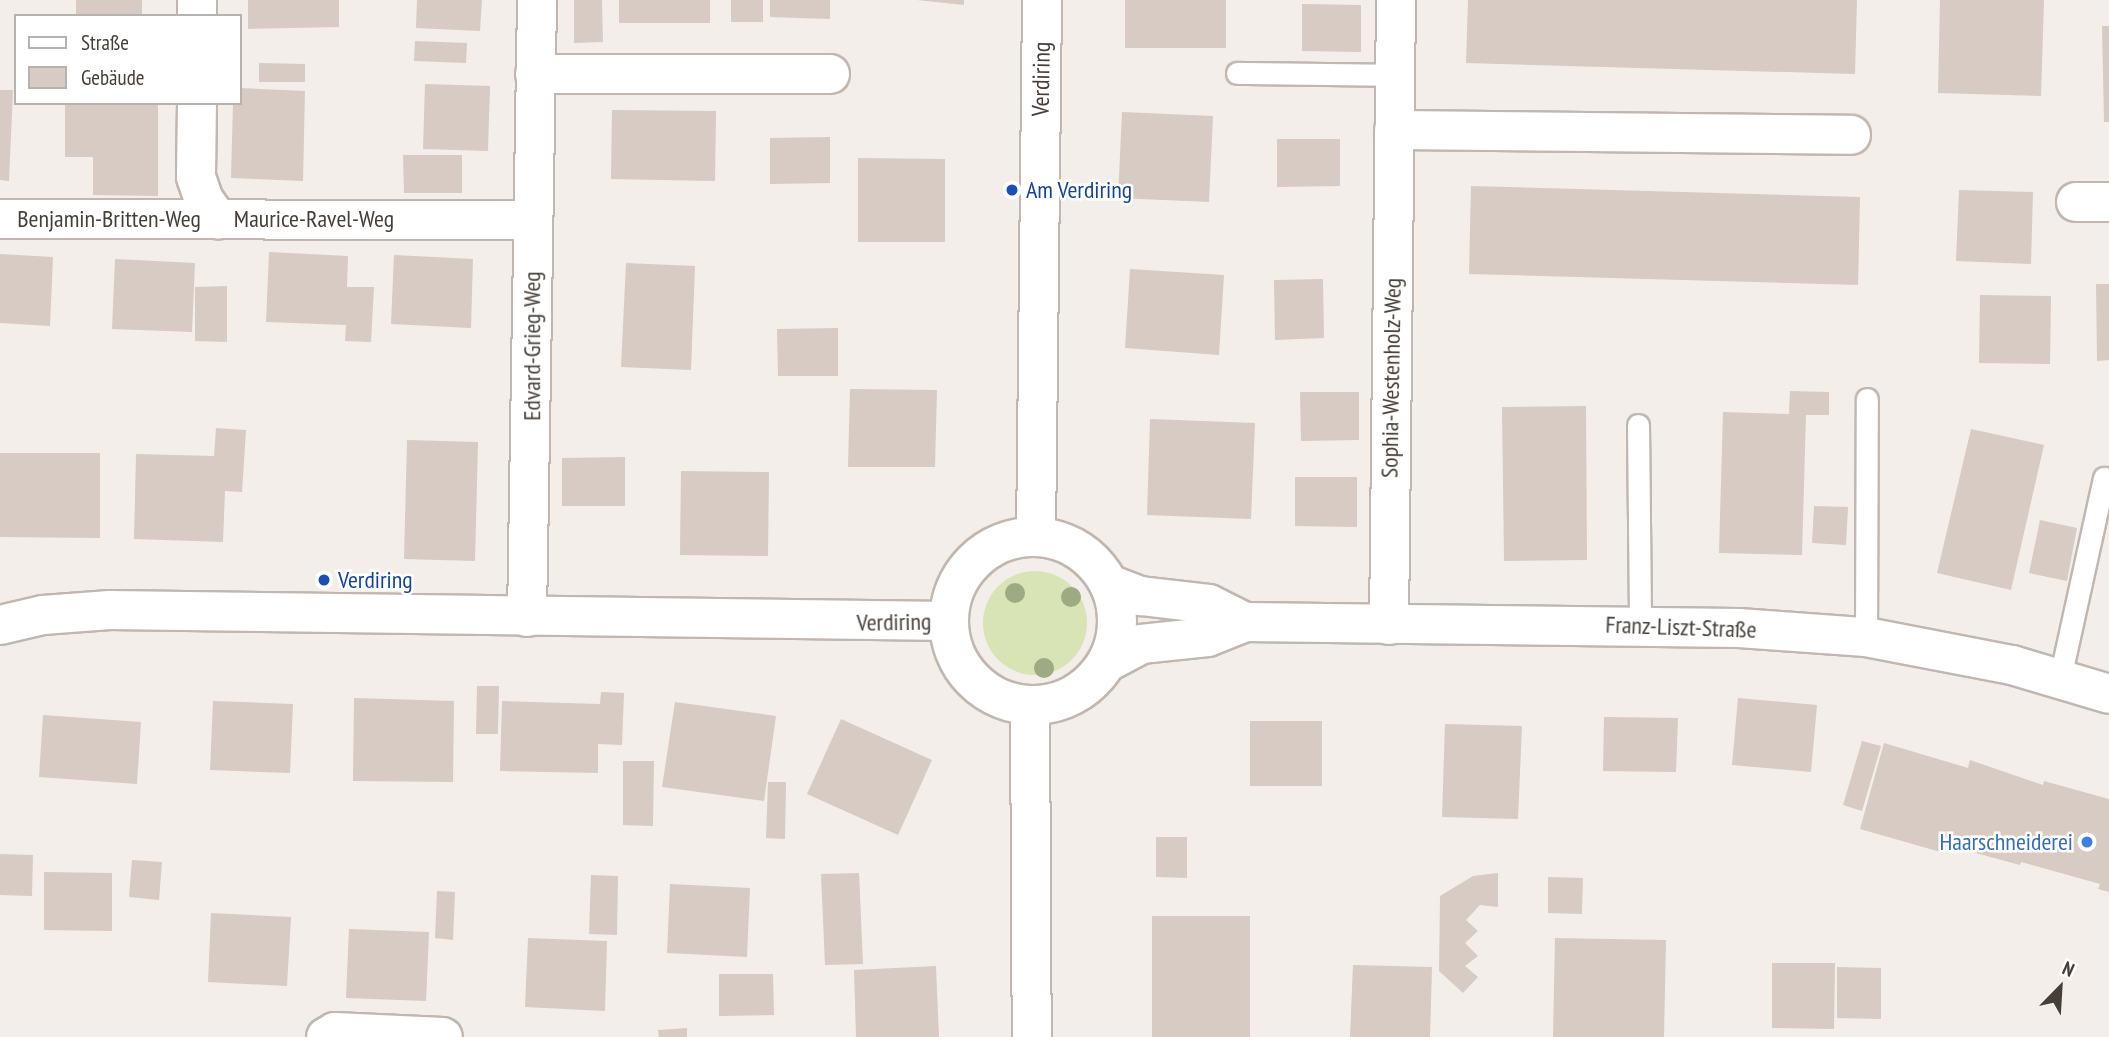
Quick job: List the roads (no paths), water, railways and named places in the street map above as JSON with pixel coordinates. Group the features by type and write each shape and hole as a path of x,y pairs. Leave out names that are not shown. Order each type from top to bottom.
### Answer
{"street":[{"name":"Edvard-Grieg-Weg","path":"527,617 537,0"},
{"name":"Verdiring","path":"1036,537 1042,0"},
{"name":"Sophia-Westenholz-Weg","path":"1389,625 1396,0"},
{"path":"535,74 830,74"},
{"name":"Maurice-Ravel-Weg","path":"197,105 196,177 204,200 218,219 533,220"},
{"path":"1394,131 1851,135"},
{"name":"Benjamin-Britten-Weg","path":"0,219 218,219"},
{"name":"Verdiring","path":"1030,705 987,691 969,674 958,658 949,621 959,581 974,561 995,546 1036,537 1077,548 1109,584 1117,620 1106,663"},
{"name":"Franz-Liszt-Straße","path":"1109,584 1141,596 1209,604 1245,622"},
{"name":"Verdiring","path":"0,625 43,615 110,610 949,621"},
{"name":"Franz-Liszt-Straße","path":"1106,663 1141,644 1208,637 1245,622 1640,625 1866,637 2060,678 2109,694"},
{"path":"1032,1037 1030,705 1073,694 1106,663"},
{"path":"326,1037 335,1032 443,1037"}],"lane":[{"path":"1237,73 1395,75"},
{"path":"1866,637 1867,399"},
{"path":"1637,425 1640,625"},
{"path":"2060,678 2104,478"}],"place":[{"name":"Am Verdiring","path":"1012,190"},
{"name":"Verdiring","path":"324,580"},
{"name":"Haarschneiderei","path":"2087,842"}]}
